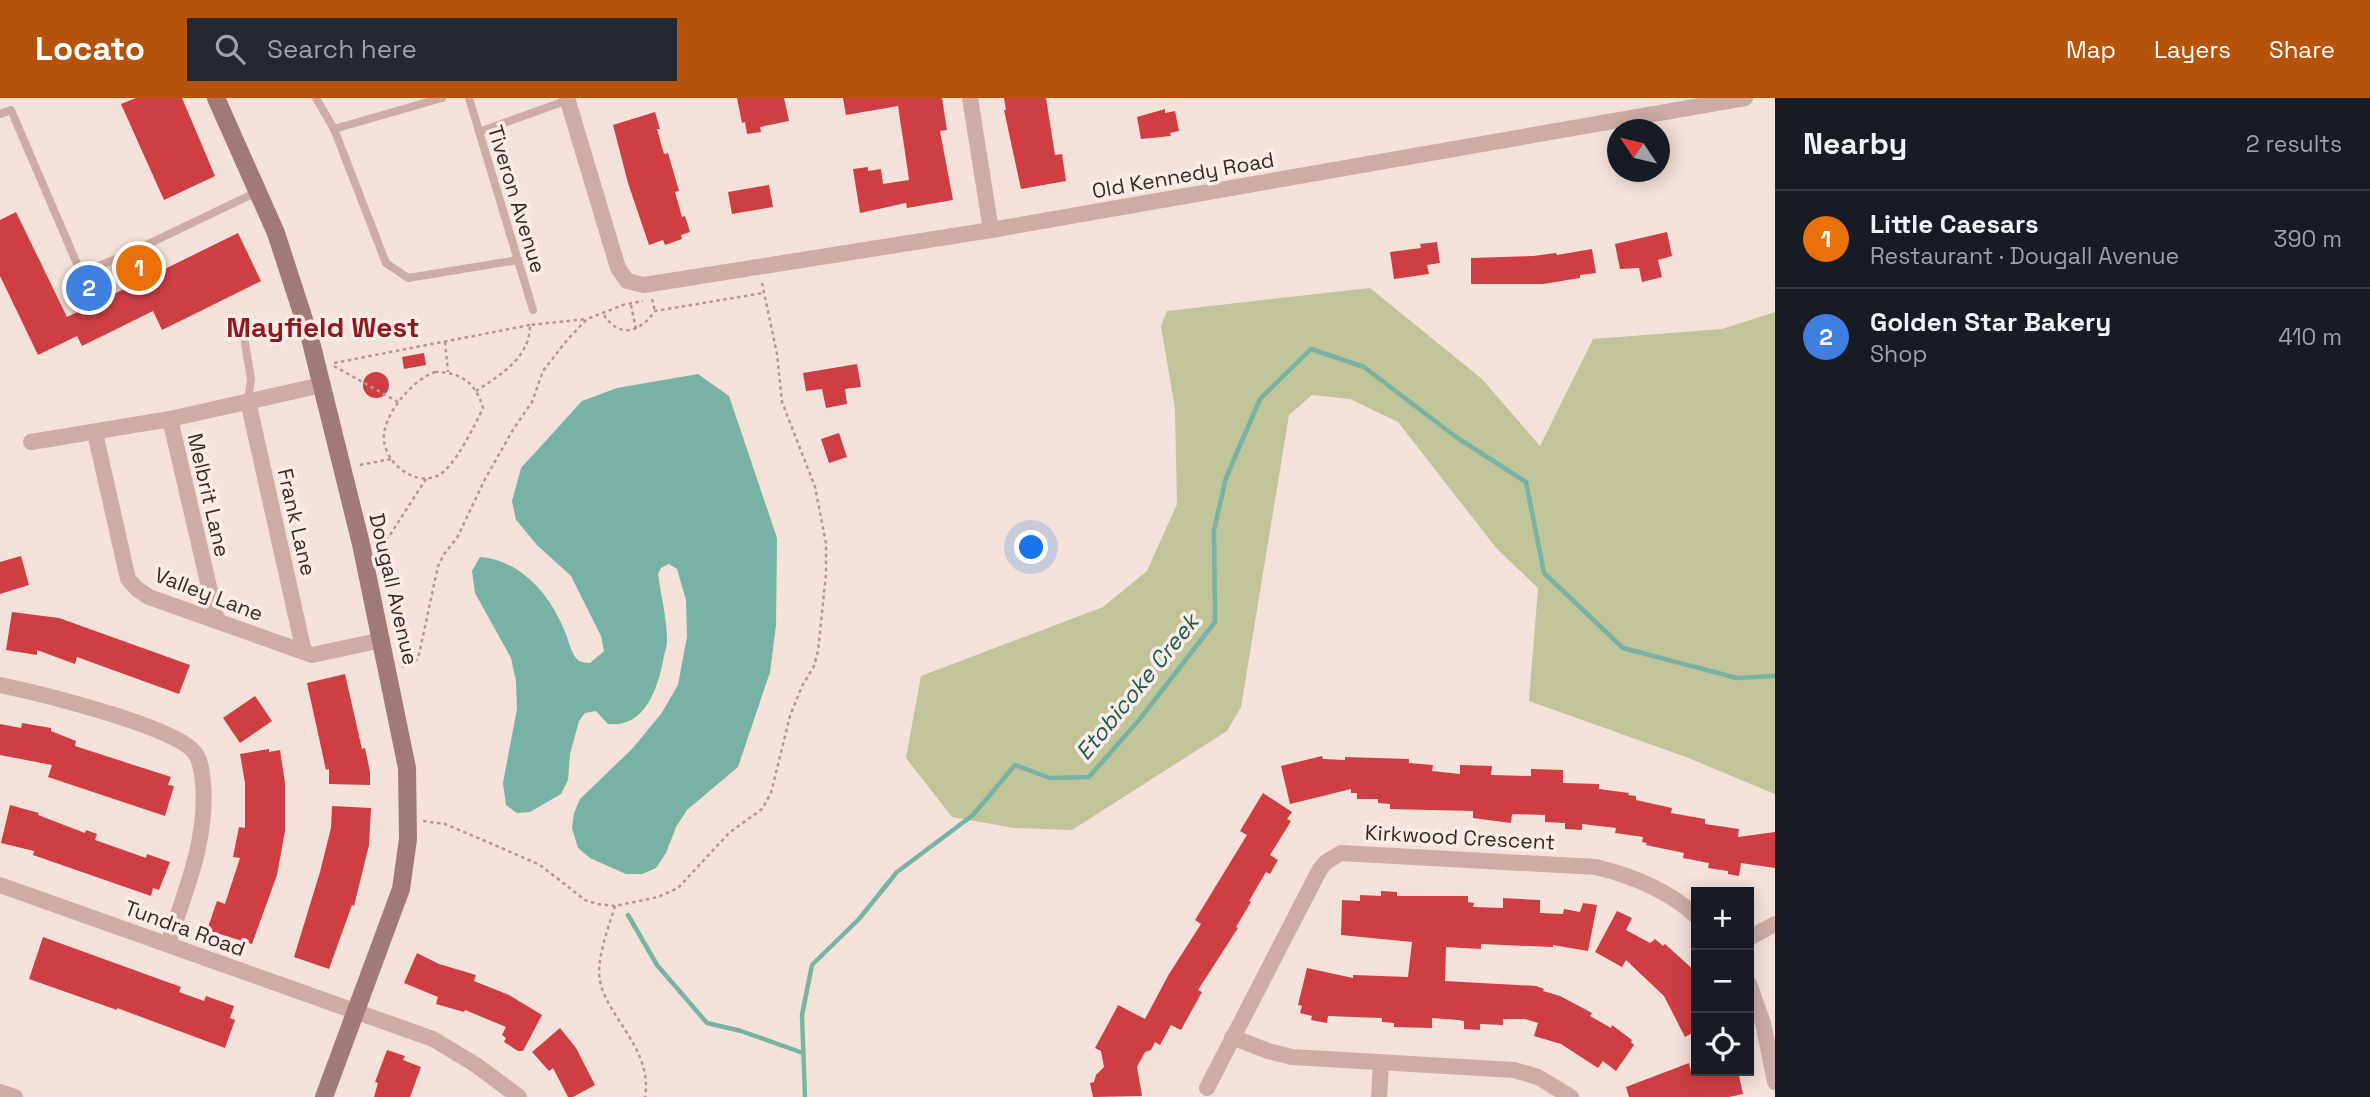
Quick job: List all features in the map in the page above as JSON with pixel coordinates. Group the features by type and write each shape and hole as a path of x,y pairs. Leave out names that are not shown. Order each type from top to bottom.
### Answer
{"street":[{"name":"Dougall Avenue","path":"216,98 281,246 310,338 361,544 390,674 407,768 409,819 401,889 324,1097"},
{"path":"970,98 991,230"},
{"name":"Old Kennedy Road","path":"570,99 618,268 627,281 636,285 651,285 991,230 1745,98"},
{"path":"31,442 170,419 322,385"},
{"name":"Frank Lane","path":"248,401 304,652"},
{"name":"Melbrit Lane","path":"170,419 217,621"},
{"name":"Valley Lane","path":"95,433 128,579 137,589 149,597 312,655 382,640"},
{"path":"0,685 73,702 163,733 179,740 195,752 202,774 203,822 191,875 168,944"},
{"name":"Kirkwood Crescent","path":"1207,1088 1320,869 1341,853 1596,867 1635,878 1672,898 1691,912"},
{"name":"Tundra Road","path":"0,885 433,1039 476,1065 519,1097"},
{"path":"1754,935 1775,924"},
{"path":"1754,999 1763,1023 1775,1082"},
{"path":"1232,1037 1292,1057 1514,1070 1538,1077 1570,1097"},
{"path":"1379,1097 1381,1063"},
{"path":"0,1092 15,1097"}],"lane":[{"path":"316,98 334,129 386,263 408,278 518,260"},
{"path":"334,129 442,98"},
{"name":"Tiveron Avenue","path":"469,98 533,310"},
{"path":"479,132 570,99"},
{"path":"0,114 11,110 81,273 121,257 259,191"},
{"path":"244,337 251,379 248,401"}],"path":[{"path":"409,819 445,824 491,843 540,865 585,900 615,906 658,897 678,888 729,833 762,809 771,793 783,740 796,700 816,658 825,574 823,520 815,487 782,402 777,354 758,266"},
{"path":"603,313 621,329 636,329 647,322 655,311 763,293"},
{"path":"398,402 330,364 530,325 587,319 653,299 655,311"},
{"path":"630,304 636,329"},
{"path":"390,674 418,659 438,566 457,538 485,479 514,428 532,402 543,371 587,319"},
{"path":"476,391 510,369 530,338 530,325"},
{"path":"445,342 448,372"},
{"path":"448,372 461,376 472,384 476,391 483,408 466,443 441,474 426,479 414,477 391,459 384,442 384,428 398,402 422,376 448,372"},
{"path":"342,468 391,459"},
{"path":"361,544 388,538 426,479"},
{"path":"615,906 604,942 599,972 604,992 636,1046 647,1084 645,1097"}],"green space":[{"path":"1370,288 1482,379 1540,446 1593,339 1722,329 1775,312 1775,794 1686,757 1529,701 1538,588 1497,549 1398,422 1350,399 1312,395 1289,415 1241,707 1227,731 1072,830 1014,828 952,817 906,758 921,676 1103,607 1147,571 1177,504 1175,409 1161,326 1167,311"}],"water":[{"path":"698,374 729,396 777,538 776,625 770,672 738,767 687,810 656,868 642,874 626,874 590,858 578,848 572,828 574,813 580,799 632,749 661,714 678,685 687,637 686,600 677,569 669,564 661,568 658,574 667,643 657,684 647,705 640,714 620,724 608,724 596,711 585,713 579,721 570,754 568,780 561,794 530,812 517,813 506,805 503,783 517,709 516,681 511,658 475,593 472,571 480,557 509,565 533,582 543,593 579,661 590,663 604,651 601,636 571,576 537,545 516,520 512,501 521,468 582,401 617,388"}],"building":[{"path":"136,98 182,98 215,176 164,200 121,104"},
{"path":"737,98 784,98 789,121 760,127 761,132 747,134"},
{"path":"843,98 942,98 947,130 940,131 953,200 907,208 906,203 860,213 853,169 881,169 883,184 909,180 905,152 898,106 846,115"},
{"path":"1004,98 1046,98 1055,155 1062,154 1066,181 1021,189 1004,110"},
{"path":"1165,109 1165,113 1175,111 1179,131 1170,133 1171,136 1141,139 1137,117"},
{"path":"655,112 664,154 668,153 679,191 675,192 682,217 685,216 690,232 681,235 682,239 665,245 663,240 649,245 628,183 613,125"},
{"path":"769,185 773,207 732,214 728,192"},
{"path":"16,212 67,317 238,233 261,281 162,330 153,311 82,346 77,336 38,355 0,276 0,220"},
{"path":"1667,232 1672,256 1658,260 1662,277 1642,282 1639,268 1620,269 1615,244"},
{"path":"1437,242 1440,263 1427,265 1429,274 1394,279 1390,252 1421,248 1420,244"},
{"path":"1592,249 1596,273 1580,275 1580,278 1543,284 1471,284 1471,258 1557,255"},
{"path":"424,353 426,365 404,369 402,357"},
{"path":"857,364 861,387 845,389 847,404 826,408 822,389 806,391 803,373"},
{"path":"376,372 386,375 389,385 386,395 376,398 366,395 363,385 366,375"},
{"path":"839,433 847,457 829,463 821,439"},
{"path":"21,556 29,585 0,594 0,562"},
{"path":"12,612 59,618 190,665 179,694 77,657 75,664 37,650 37,655 6,650"},
{"path":"345,674 362,749 365,748 370,785 329,784 329,769 326,770 307,683"},
{"path":"255,696 272,721 240,743 223,718"},
{"path":"22,723 51,728 51,731 76,741 75,746 171,777 168,785 174,786 165,816 48,777 52,765 0,755 0,724 21,728"},
{"path":"269,749 269,752 280,750 285,783 285,831 277,875 252,944 207,930 217,901 225,904 240,858 233,857 239,827 245,828 245,783 240,754"},
{"path":"1322,756 1323,759 1345,760 1345,757 1409,759 1409,763 1433,765 1432,771 1460,774 1460,765 1492,766 1491,775 1531,776 1531,769 1563,770 1563,783 1599,784 1599,789 1629,793 1628,795 1636,796 1636,800 1672,808 1671,813 1705,819 1705,824 1739,829 1738,837 1775,832 1775,868 1741,863 1739,876 1728,874 1728,871 1708,868 1709,863 1683,858 1684,853 1646,845 1647,843 1642,842 1643,837 1615,833 1616,828 1582,824 1582,830 1565,829 1565,823 1545,822 1545,815 1512,814 1511,823 1473,818 1473,811 1390,809 1390,804 1378,803 1378,799 1357,799 1357,793 1351,793 1351,789 1290,804 1281,766"},
{"path":"1263,793 1292,812 1287,819 1291,821 1270,855 1278,860 1270,874 1266,872 1236,927 1238,928 1198,990 1202,992 1181,1030 1171,1025 1160,1045 1155,1042 1151,1050 1145,1052 1137,1067 1142,1096 1093,1097 1090,1083 1094,1082 1096,1075 1104,1067 1101,1051 1095,1048 1118,1005 1145,1019 1169,974 1201,924 1195,920 1247,835 1240,831"},
{"path":"10,805 39,813 38,815 85,833 86,830 97,834 95,840 146,858 147,854 170,862 159,890 153,888 151,896 33,855 34,851 1,843"},
{"path":"332,806 371,808 369,845 354,906 352,905 329,969 294,957 320,872 331,828"},
{"path":"1381,891 1397,892 1397,896 1468,896 1468,902 1474,903 1473,907 1503,908 1503,898 1540,900 1540,913 1563,914 1564,909 1580,912 1583,903 1597,905 1588,951 1553,945 1481,944 1481,949 1446,947 1445,981 1536,986 1592,1013 1590,1016 1611,1028 1612,1025 1632,1040 1634,1045 1616,1071 1603,1061 1598,1068 1561,1044 1534,1036 1538,1023 1525,1019 1503,1019 1503,1025 1480,1024 1480,1030 1464,1029 1464,1021 1432,1018 1432,1028 1394,1027 1394,1023 1382,1022 1382,1018 1328,1016 1327,1023 1311,1020 1312,1016 1300,1013 1302,1006 1298,1005 1307,968 1353,978 1353,975 1408,977 1412,942 1341,935 1342,900 1360,901 1360,895 1381,896"},
{"path":"1617,911 1632,918 1626,930 1650,943 1655,939 1663,946 1665,944 1691,967 1691,1034 1685,1037 1664,996 1626,960 1622,967 1595,952"},
{"path":"43,937 181,987 179,992 204,1001 206,996 234,1006 230,1018 235,1020 225,1048 29,979"},
{"path":"417,953 439,964 476,975 474,981 509,995 542,1015 523,1051 518,1051 504,1042 506,1038 502,1035 506,1027 465,1010 464,1012 436,1004 438,997 404,983"},
{"path":"560,1028 576,1048 595,1085 573,1097 568,1097 553,1068 549,1071 532,1052"},
{"path":"387,1050 405,1056 403,1060 421,1067 410,1097 374,1097 378,1083 375,1082"},
{"path":"1689,1063 1691,1076 1739,1076 1743,1094 1729,1097 1629,1097 1626,1087"}],"waterway":[{"name":"Etobicoke Creek","path":"805,1097 802,1015 812,965 859,919 897,872 973,815 1015,765 1050,778 1089,777 1139,720 1215,622 1214,530 1226,478 1260,399 1311,349 1364,367 1456,437 1526,482 1544,573 1623,648 1737,678 1775,676"},
{"path":"628,915 657,965 707,1023 741,1031 803,1053"}],"place":[{"name":"Little Caesars","path":"139,268"},
{"name":"Golden Star Bakery","path":"89,288"}],"district":[{"name":"Mayfield West","path":"323,327"}]}
